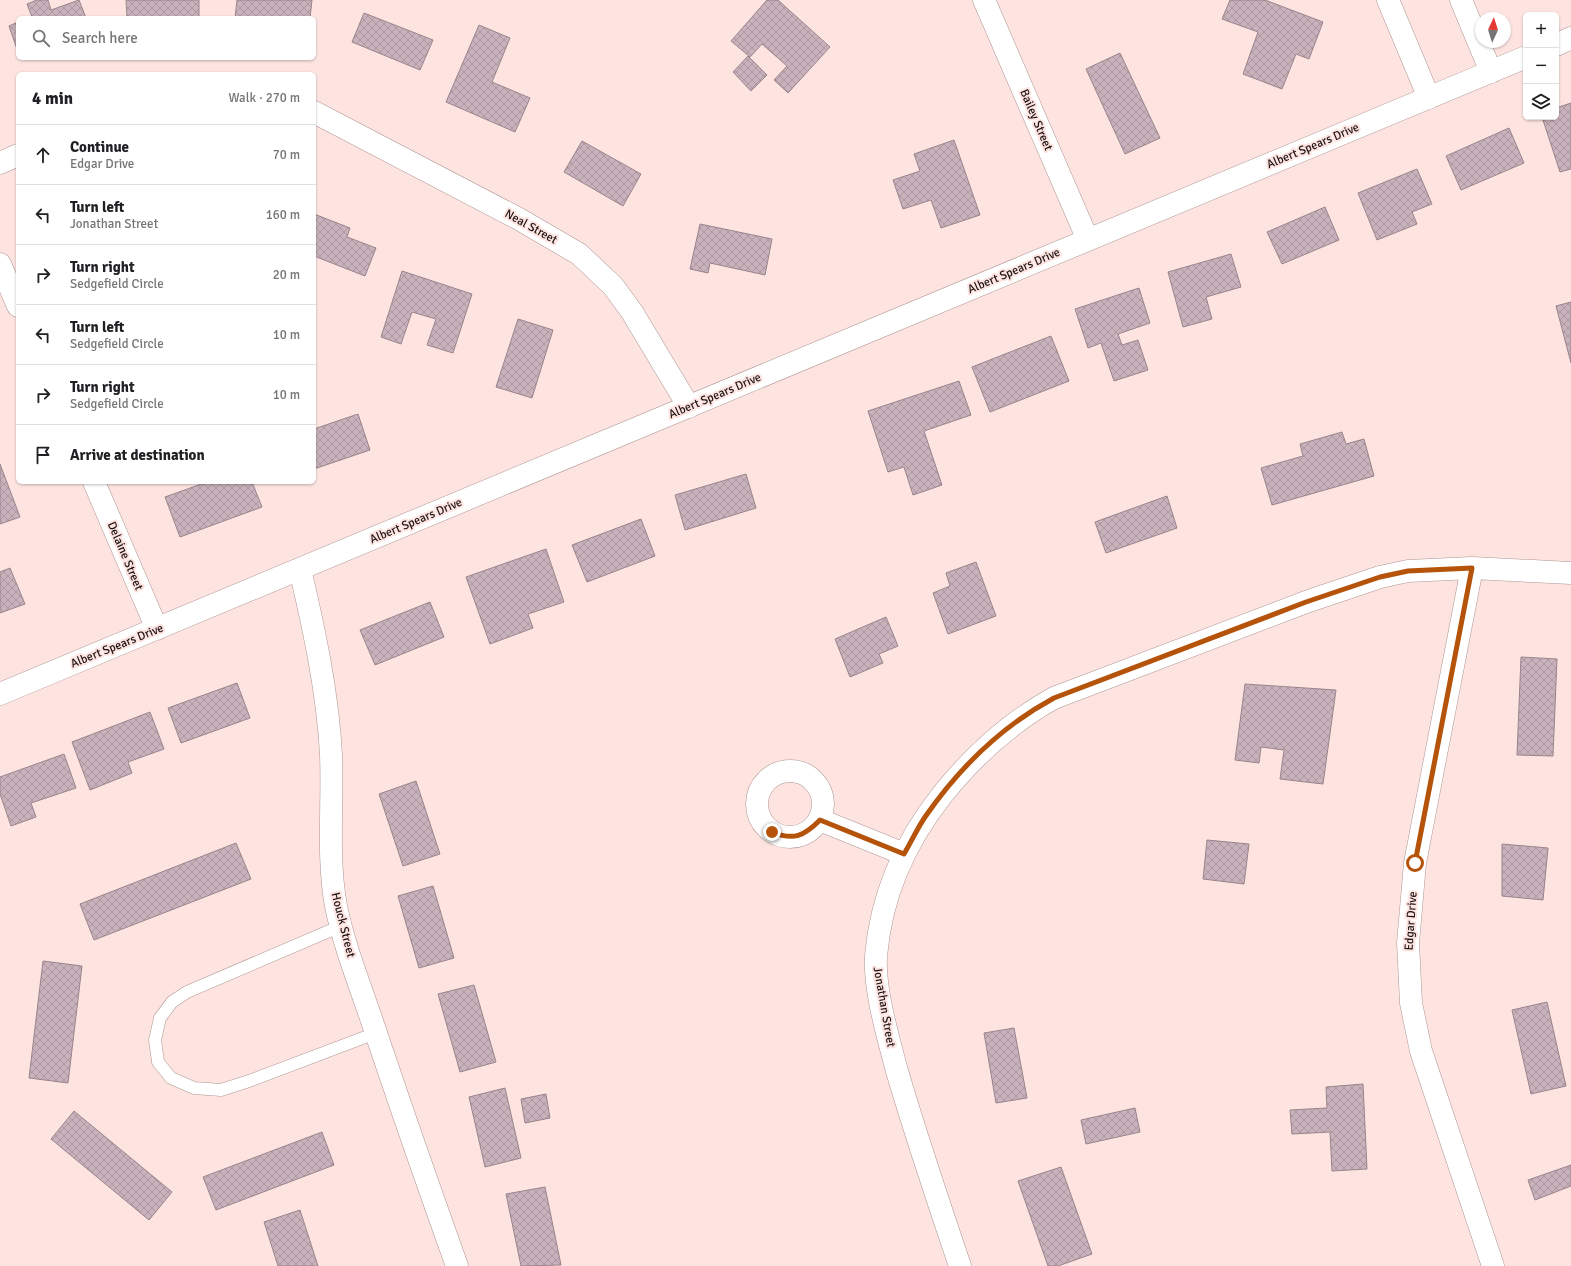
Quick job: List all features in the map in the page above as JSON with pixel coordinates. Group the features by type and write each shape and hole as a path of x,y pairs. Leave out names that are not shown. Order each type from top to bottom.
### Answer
{"street":[{"name":"Bailey Street","path":"984,0 1088,240"},
{"path":"1388,0 1429,98"},
{"path":"1461,0 1491,72"},
{"path":"1559,44 1571,38"},
{"name":"Albert Spears Drive","path":"0,694 1523,58"},
{"name":"Neal Street","path":"316,113 519,219 579,254 613,286 632,312 689,407"},
{"path":"0,163 16,156"},
{"path":"0,264 16,301"},
{"name":"Delaine Street","path":"95,484 157,629"},
{"name":"Jonathan Street","path":"960,1266 914,1129 886,1033 876,957 880,923 888,892 904,854 925,817 964,768 985,746 1029,712 1054,698 1306,602 1380,577 1408,571 1472,568 1571,573"},
{"name":"Edgar Drive","path":"1472,568 1415,863 1408,943 1411,1003 1421,1051 1493,1266"},
{"name":"Houck Street","path":"300,570 313,625 328,722 331,754 332,870 336,906 341,926 376,1033 457,1266"},
{"path":"820,820 904,854"}],"lane":[{"path":"341,926 187,992 172,1002 160,1018 155,1040 158,1062 171,1078 194,1088 221,1090 249,1081 376,1033"}],"building":[{"path":"37,0 48,0 51,10 79,0 85,16 32,16 27,4"},
{"path":"126,0 199,0 199,16 127,16"},
{"path":"237,0 312,0 310,16 235,16"},
{"path":"767,0 778,0 830,47 788,93 774,80 787,66 762,44 750,57 731,41"},
{"path":"1230,0 1265,0 1323,22 1309,59 1296,54 1282,89 1243,74 1258,32 1222,19"},
{"path":"364,13 433,40 420,70 352,42"},
{"path":"16,23 16,46 9,26"},
{"path":"479,25 510,38 492,82 530,98 515,132 446,102"},
{"path":"1120,53 1160,138 1125,154 1086,69"},
{"path":"748,56 767,75 751,91 733,72"},
{"path":"1571,103 1571,169 1560,172 1543,120 1559,120 1559,107"},
{"path":"1509,128 1524,163 1461,190 1446,156"},
{"path":"954,140 980,215 941,228 931,200 903,209 893,180 920,171 914,154"},
{"path":"582,141 641,174 623,206 564,172"},
{"path":"1417,169 1432,204 1412,212 1417,224 1377,240 1358,193"},
{"path":"1325,207 1339,240 1282,264 1267,232"},
{"path":"316,215 350,228 347,237 376,248 365,276 316,257"},
{"path":"700,224 772,239 765,275 710,263 708,273 690,269"},
{"path":"1231,254 1241,287 1206,297 1212,319 1183,327 1168,272"},
{"path":"402,271 472,294 453,353 427,345 436,319 412,312 401,344 381,337"},
{"path":"1139,288 1150,323 1118,334 1122,345 1138,340 1148,370 1114,381 1101,343 1088,348 1075,309"},
{"path":"1571,302 1571,363 1556,306"},
{"path":"518,319 553,330 532,398 496,387"},
{"path":"1051,336 1069,381 990,412 972,367"},
{"path":"959,381 971,415 924,431 942,485 913,495 904,467 888,472 868,411"},
{"path":"358,414 370,450 316,468 316,428"},
{"path":"1342,432 1346,444 1364,439 1374,476 1272,505 1261,468 1303,456 1300,444"},
{"path":"0,464 20,517 0,524"},
{"path":"746,474 756,508 685,530 675,495"},
{"path":"201,484 253,484 262,507 180,537 165,497"},
{"path":"1167,496 1177,528 1106,553 1095,522"},
{"path":"641,519 655,556 587,582 572,545"},
{"path":"546,549 564,602 528,614 533,628 490,644 466,577"},
{"path":"976,562 996,616 948,634 933,593 950,586 946,573"},
{"path":"10,568 25,604 0,613 0,572"},
{"path":"430,602 444,637 375,665 360,630"},
{"path":"886,617 898,646 879,654 883,663 850,677 835,639"},
{"path":"1521,657 1557,659 1553,756 1517,755"},
{"path":"237,683 250,718 181,743 168,708"},
{"path":"1245,684 1336,690 1323,784 1280,779 1284,750 1261,747 1259,763 1235,760"},
{"path":"150,712 164,749 128,762 132,773 90,790 72,742"},
{"path":"64,754 76,788 31,803 36,817 11,826 0,794 0,777"},
{"path":"416,781 440,854 403,866 379,794"},
{"path":"1207,840 1249,844 1244,884 1203,879"},
{"path":"236,843 251,879 94,940 80,904"},
{"path":"1502,844 1548,848 1543,900 1502,896"},
{"path":"433,886 454,958 419,968 398,896"},
{"path":"43,961 82,966 68,1083 29,1078"},
{"path":"474,985 496,1062 460,1072 438,994"},
{"path":"1547,1002 1566,1086 1531,1094 1512,1010"},
{"path":"1014,1028 1027,1098 996,1103 984,1033"},
{"path":"1363,1084 1367,1169 1332,1171 1330,1132 1292,1134 1290,1110 1327,1108 1326,1087"},
{"path":"505,1088 521,1158 485,1167 469,1097"},
{"path":"546,1094 550,1118 525,1123 521,1099"},
{"path":"1135,1108 1140,1132 1086,1144 1081,1120"},
{"path":"74,1111 172,1192 149,1220 51,1139"},
{"path":"322,1132 334,1165 216,1210 203,1177"},
{"path":"1571,1165 1571,1186 1535,1200 1528,1180"},
{"path":"1061,1167 1092,1254 1058,1266 1048,1266 1018,1181"},
{"path":"545,1187 561,1265 521,1266 506,1194"},
{"path":"300,1210 318,1266 278,1266 264,1222"}],"route":[{"path":"772,832 784,837 796,837 808,832 820,820 904,854 925,817 964,768 985,746 1029,712 1054,698 1306,602 1380,577 1408,571 1472,568 1415,863"}]}
